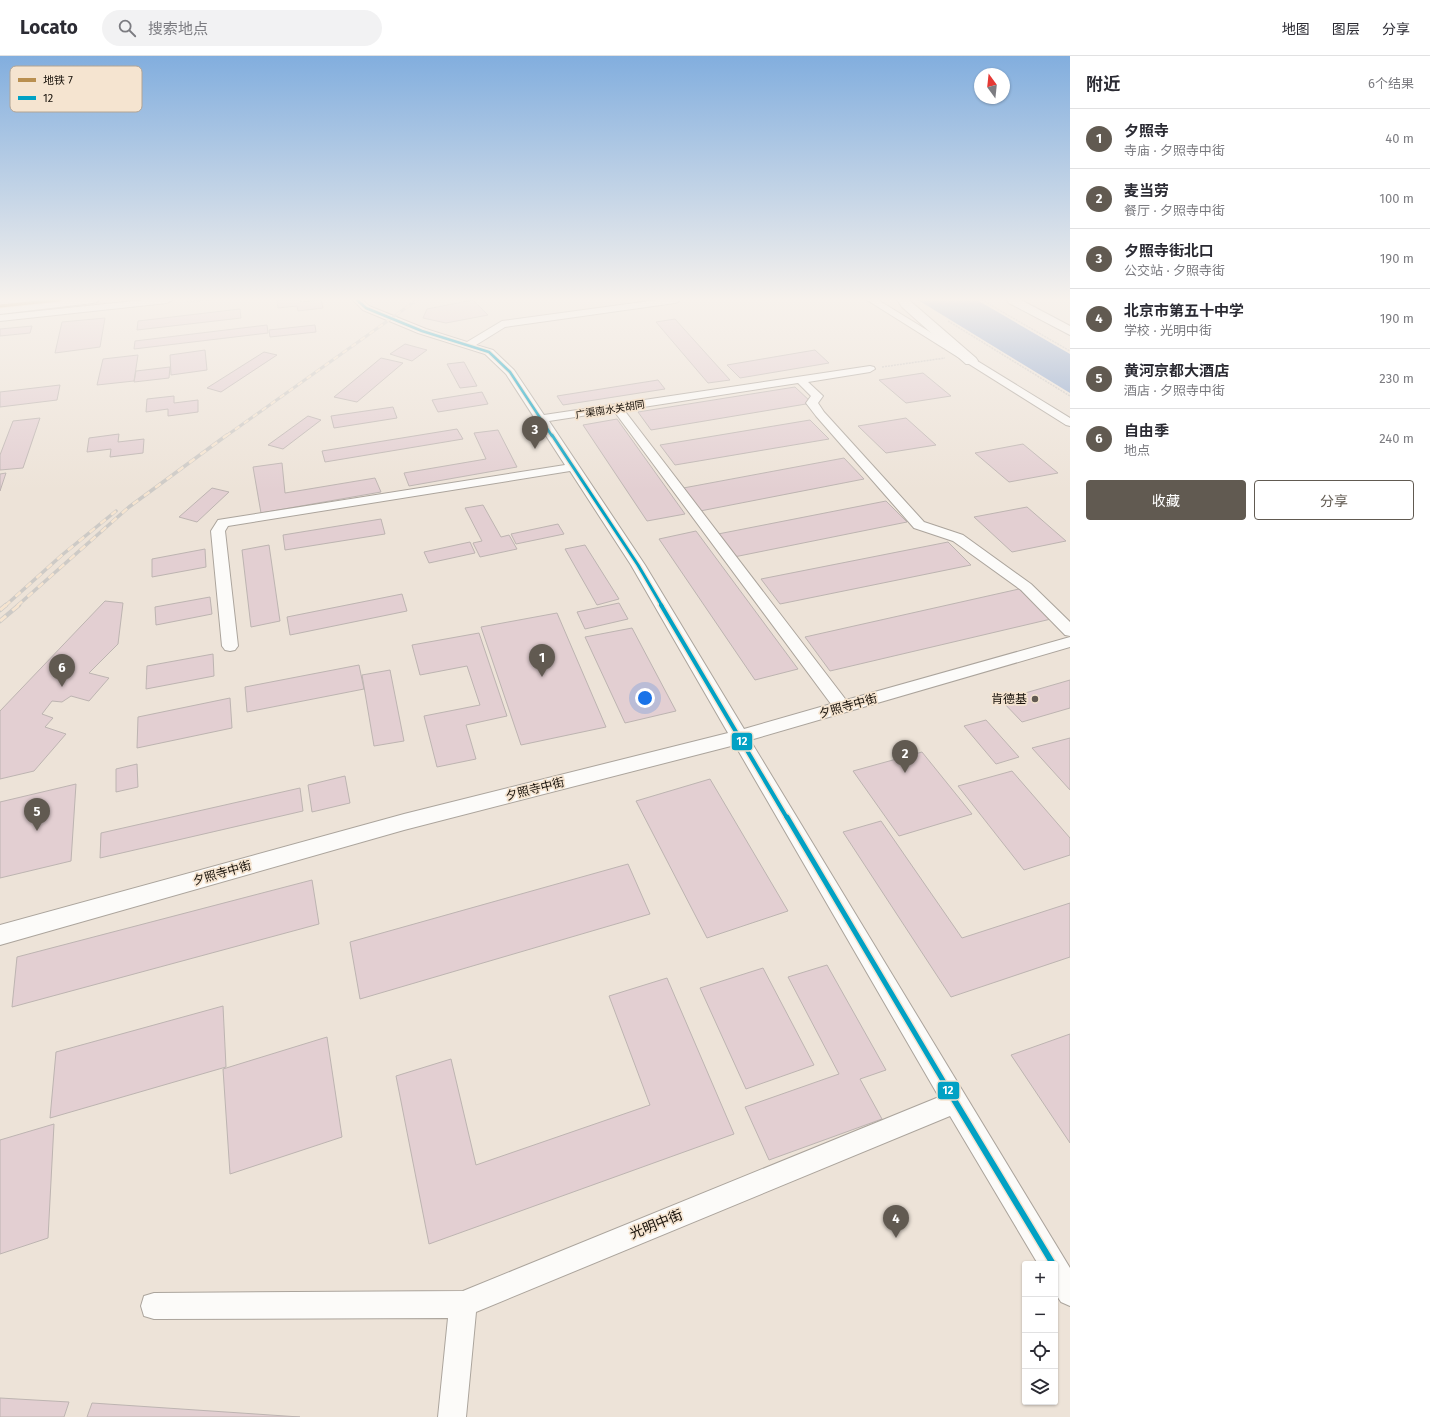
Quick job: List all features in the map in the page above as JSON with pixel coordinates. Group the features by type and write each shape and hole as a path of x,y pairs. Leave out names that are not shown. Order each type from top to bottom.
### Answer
{"street":[{"path":"501,364 510,372 638,565 955,1102 1051,1261"},
{"path":"976,364 1070,423"},
{"name":"广渠南水关胡同","path":"542,419 870,369"},
{"path":"801,379 804,384 817,396 812,403 820,414 919,525 958,538 1026,587 1070,631"},
{"path":"617,408 842,708"},
{"path":"230,646 218,531 223,523 573,467"},
{"name":"夕照寺中街","path":"0,935 404,822 739,737 1070,642"},
{"name":"光明中街","path":"463,1304 955,1102"},
{"path":"1058,1273 1070,1293"},
{"path":"154,1306 463,1304 452,1417"}],"path":[{"path":"870,369 918,364"},
{"path":"1017,364 1070,396"}],"water":[{"path":"1022,364 1070,364 1070,393"}],"building":[{"path":"102,364 137,364 134,381 97,385"},
{"path":"170,364 206,364 207,370 171,375"},
{"path":"246,364 264,364 221,392 207,388"},
{"path":"374,364 402,364 357,402 334,397"},
{"path":"447,364 465,364 477,386 460,388"},
{"path":"691,364 715,364 730,380 708,383"},
{"path":"736,364 826,364 740,378 727,365"},
{"path":"170,367 169,378 134,382 136,371"},
{"path":"923,373 951,396 906,403 879,380"},
{"path":"658,380 665,389 563,405 557,396"},
{"path":"60,385 57,400 0,407 0,392"},
{"path":"795,387 812,403 651,430 638,412"},
{"path":"482,392 488,404 438,412 432,400"},
{"path":"174,396 174,403 198,400 198,412 168,416 168,409 146,412 147,399"},
{"path":"393,407 397,418 334,428 331,416"},
{"path":"308,416 321,420 283,449 268,445"},
{"path":"40,418 23,468 0,470 0,455 13,421"},
{"path":"906,418 936,445 886,453 858,426"},
{"path":"617,419 685,514 647,521 583,425"},
{"path":"810,420 829,439 675,465 660,445"},
{"path":"457,429 463,439 325,462 322,451"},
{"path":"498,430 517,467 409,486 404,473 486,459 474,433"},
{"path":"119,434 118,442 144,439 143,453 110,457 111,449 87,452 89,438"},
{"path":"1023,444 1058,473 1009,482 975,453"},
{"path":"844,458 864,479 695,512 678,489"},
{"path":"282,463 285,493 375,478 381,492 261,513 253,467"},
{"path":"6,473 0,491 0,474"},
{"path":"212,488 229,492 197,522 179,517"},
{"path":"886,501 907,522 729,558 713,535"},
{"path":"483,505 501,537 509,535 517,549 480,557 473,543 482,541 465,508"},
{"path":"1027,507 1066,541 1012,552 974,517"},
{"path":"381,519 385,534 285,550 283,535"},
{"path":"558,524 564,534 516,544 511,534"},
{"path":"696,531 798,669 755,680 659,539"},
{"path":"470,542 475,553 429,563 424,552"},
{"path":"948,542 971,565 780,604 761,579"},
{"path":"269,545 280,621 251,627 242,550"},
{"path":"585,545 619,599 597,605 565,549"},
{"path":"205,549 206,567 152,577 152,559"},
{"path":"1019,589 1051,619 830,671 805,637"},
{"path":"402,594 407,611 290,635 287,617"},
{"path":"210,597 212,614 156,625 155,607"},
{"path":"105,601 123,603 118,644 89,673 109,678 89,701 71,696 62,702 52,701 42,714 53,718 45,727 66,734 34,771 0,779 0,711"},
{"path":"619,603 628,619 585,629 577,612"},
{"path":"557,613 606,727 521,745 481,627"},
{"path":"632,628 676,711 625,723 585,637"},
{"path":"479,633 507,716 466,725 476,759 437,767 424,716 480,705 467,666 420,675 412,645"},
{"path":"213,654 214,676 146,689 147,666"},
{"path":"359,665 364,689 247,712 245,687"},
{"path":"390,670 404,741 374,746 362,675"},
{"path":"1070,680 1070,708 1022,722 1001,700"},
{"path":"230,698 232,728 137,748 138,717"},
{"path":"986,720 1019,757 996,764 964,726"},
{"path":"1070,738 1070,790 1032,748"},
{"path":"922,752 972,814 899,836 853,771"},
{"path":"137,764 138,787 116,792 116,769"},
{"path":"1012,771 1070,838 1070,855 1024,870 958,786"},
{"path":"345,776 350,803 312,812 308,785"},
{"path":"710,779 788,911 707,938 636,801"},
{"path":"76,784 71,861 0,878 0,802"},
{"path":"300,788 303,811 100,858 101,833"},
{"path":"881,821 962,938 1070,903 1070,957 951,997 843,832"},
{"path":"628,864 650,914 360,999 350,942"},
{"path":"312,880 319,924 12,1007 17,957"},
{"path":"827,965 886,1070 860,1079 882,1119 769,1160 745,1107 839,1074 788,977"},
{"path":"763,968 814,1065 746,1089 700,988"},
{"path":"667,978 734,1134 429,1244 396,1076 451,1059 476,1165 650,1105 609,996"},
{"path":"223,1006 226,1067 50,1118 56,1052"},
{"path":"1070,1034 1070,1143 1011,1055"},
{"path":"327,1037 342,1137 230,1174 223,1069"},
{"path":"54,1124 48,1238 0,1254 0,1140"},
{"path":"0,1398 69,1402 64,1417 0,1417"},
{"path":"92,1403 300,1417 87,1417"}],"railway":[{"path":"226,436 328,364"},
{"path":"17,606 129,507 227,435"},
{"path":"5,606 62,555 116,511"},
{"path":"0,610 6,605"},
{"path":"0,621 19,605"}],"transit line":[{"name":"12","path":"501,364 510,372 638,565 918,1040 1051,1261"}],"place":[{"name":"夕照寺街北口","path":"535,449"},
{"name":"夕照寺","path":"542,677"},
{"name":"自由季","path":"62,687"},
{"name":"肯德基","path":"1035,699"},
{"name":"麦当劳","path":"905,773"},
{"name":"黄河京都大酒店","path":"37,831"},
{"name":"北京市第五十中学","path":"896,1238"}]}
